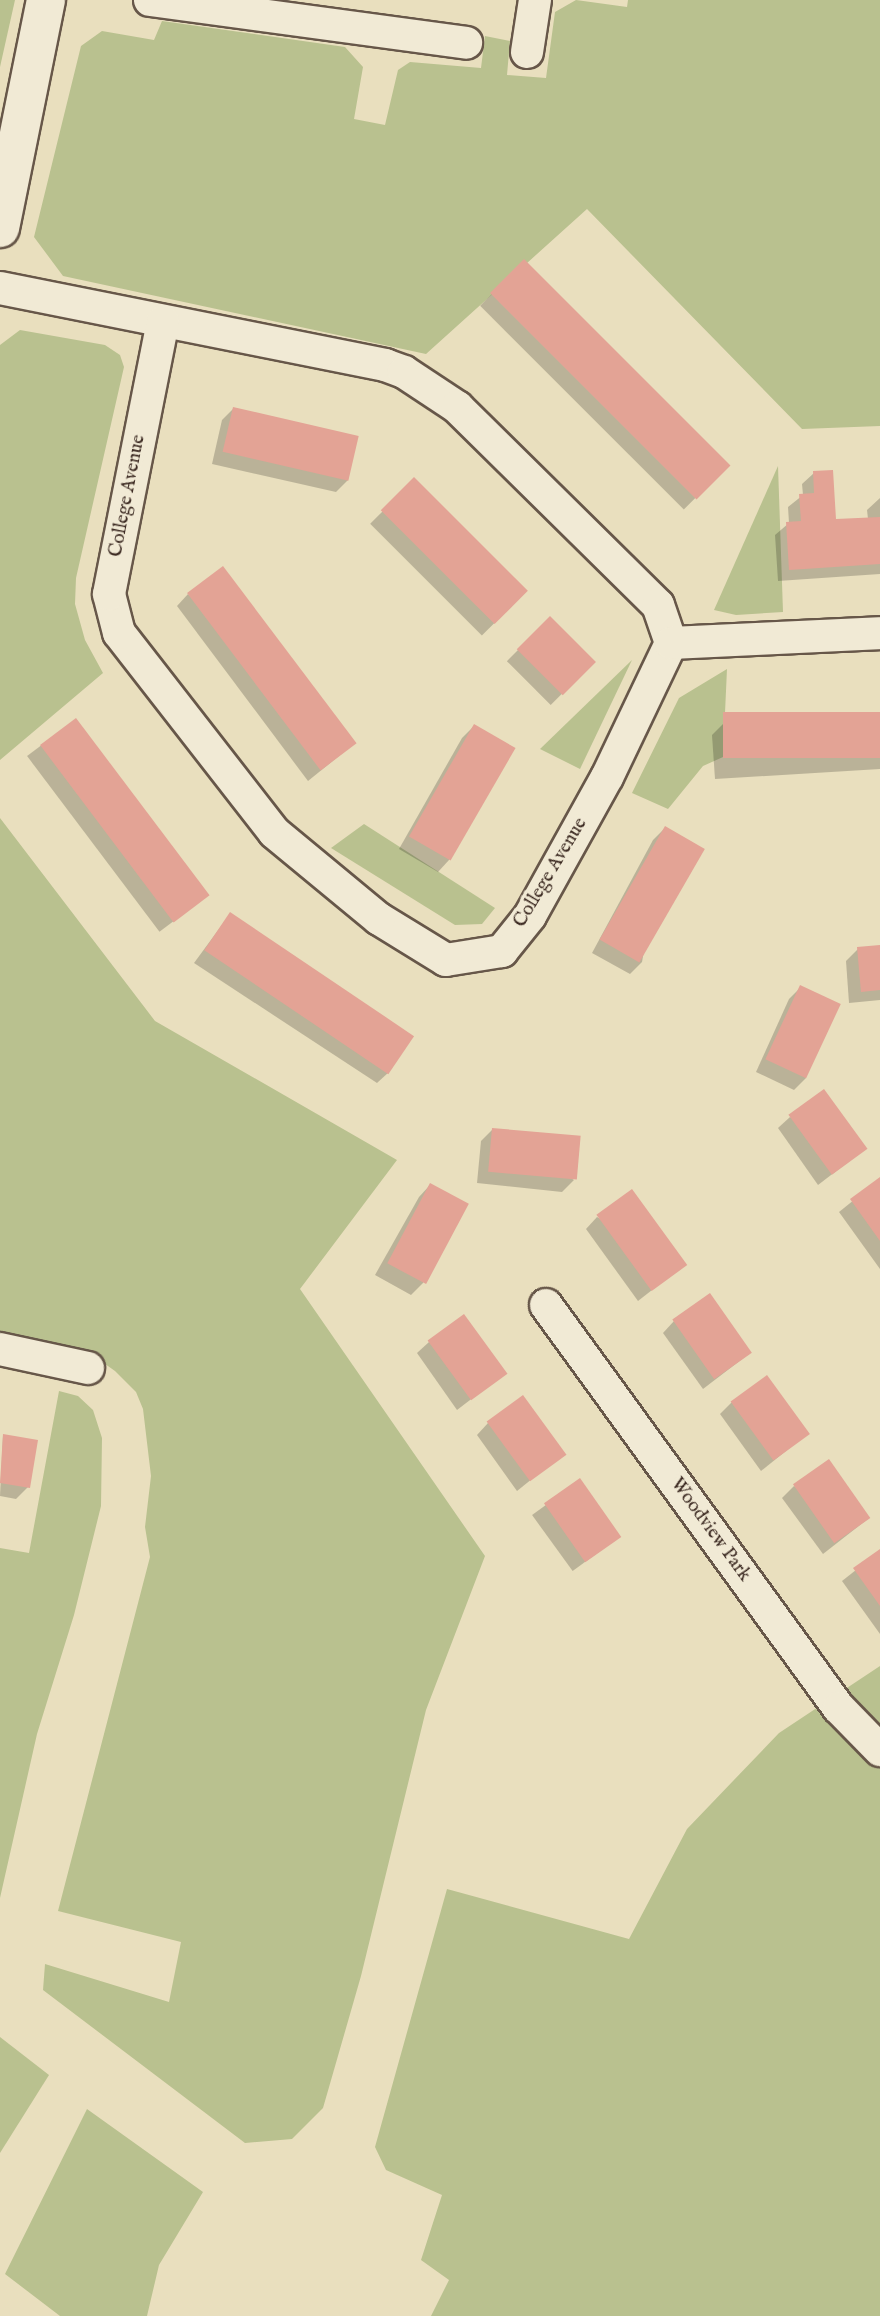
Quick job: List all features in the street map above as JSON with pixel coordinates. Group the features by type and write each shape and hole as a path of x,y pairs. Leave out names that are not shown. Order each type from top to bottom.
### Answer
{"street":[{"path":"0,228 46,0"},
{"path":"150,0 466,43"},
{"path":"527,52 535,0"},
{"path":"0,288 385,365 436,391 659,605 671,643 880,633"},
{"name":"College Avenue","path":"163,321 109,594 119,633 274,832 379,919 446,960 502,951 530,916 607,777 671,643"},
{"name":"Woodview Park","path":"546,1305 839,1708 880,1750"},
{"path":"0,1349 88,1368"}],"green space":[{"path":"0,0 15,0 0,67"},
{"path":"576,0 627,7 628,0 880,0 880,426 802,429 587,209 426,354 63,276 34,237 81,46 102,31 154,40 162,21 345,47 363,67 354,119 385,125 398,70 410,62 481,68 485,36 510,41 507,75 546,78 555,12"},
{"path":"20,330 105,345 120,355 124,367 76,578 75,604 85,640 103,673 0,760 0,345"},
{"path":"778,466 783,612 736,615 714,610"},
{"path":"632,660 580,769 540,749"},
{"path":"727,669 723,757 703,766 668,809 632,793 679,698"},
{"path":"0,818 155,1021 397,1160 300,1289 485,1556 426,1710 361,1976 323,2108 292,2139 245,2143 43,1990 45,1964 169,2002 181,1942 58,1911 150,1557 145,1527 151,1476 143,1409 136,1392 115,1371 91,1354 0,1332"},
{"path":"364,824 495,908 482,924 455,925 331,848"},
{"path":"59,1391 78,1396 93,1410 102,1438 101,1506 74,1615 37,1734 0,1898 0,1548 29,1553"},
{"path":"880,1666 880,2316 431,2316 449,2280 421,2260 442,2195 386,2170 375,2147 447,1889 629,1939 687,1829 779,1733"},
{"path":"0,2037 49,2075 0,2153"},
{"path":"87,2109 203,2192 159,2265 147,2316 60,2316 5,2274"}],"building":[{"path":"524,259 730,465 697,499 490,293"},
{"path":"233,407 359,436 348,481 223,452"},
{"path":"833,470 836,519 880,517 880,564 789,570 786,522 801,521 799,494 814,493 813,471"},
{"path":"414,477 528,591 495,624 381,510"},
{"path":"223,566 357,743 321,770 187,593"},
{"path":"550,616 596,662 563,695 517,649"},
{"path":"723,712 880,712 880,758 723,758"},
{"path":"76,718 210,895 174,922 40,745"},
{"path":"474,724 516,748 451,861 409,837"},
{"path":"665,826 705,849 639,962 600,939"},
{"path":"230,912 414,1036 388,1074 204,950"},
{"path":"880,945 880,990 861,992 857,947"},
{"path":"800,985 841,1004 806,1078 765,1059"},
{"path":"824,1089 867,1149 832,1175 788,1115"},
{"path":"492,1128 581,1136 577,1180 488,1172"},
{"path":"880,1177 880,1241 850,1199"},
{"path":"430,1183 469,1204 426,1284 387,1263"},
{"path":"632,1189 687,1265 652,1291 596,1215"},
{"path":"710,1293 752,1353 714,1379 672,1319"},
{"path":"464,1314 507,1374 471,1400 428,1340"},
{"path":"767,1375 810,1434 774,1461 731,1401"},
{"path":"523,1395 566,1455 530,1481 487,1421"},
{"path":"3,1434 38,1440 30,1488 0,1483"},
{"path":"829,1459 870,1518 834,1543 793,1484"},
{"path":"580,1478 621,1537 585,1562 544,1503"},
{"path":"880,1549 880,1606 853,1568"}]}
